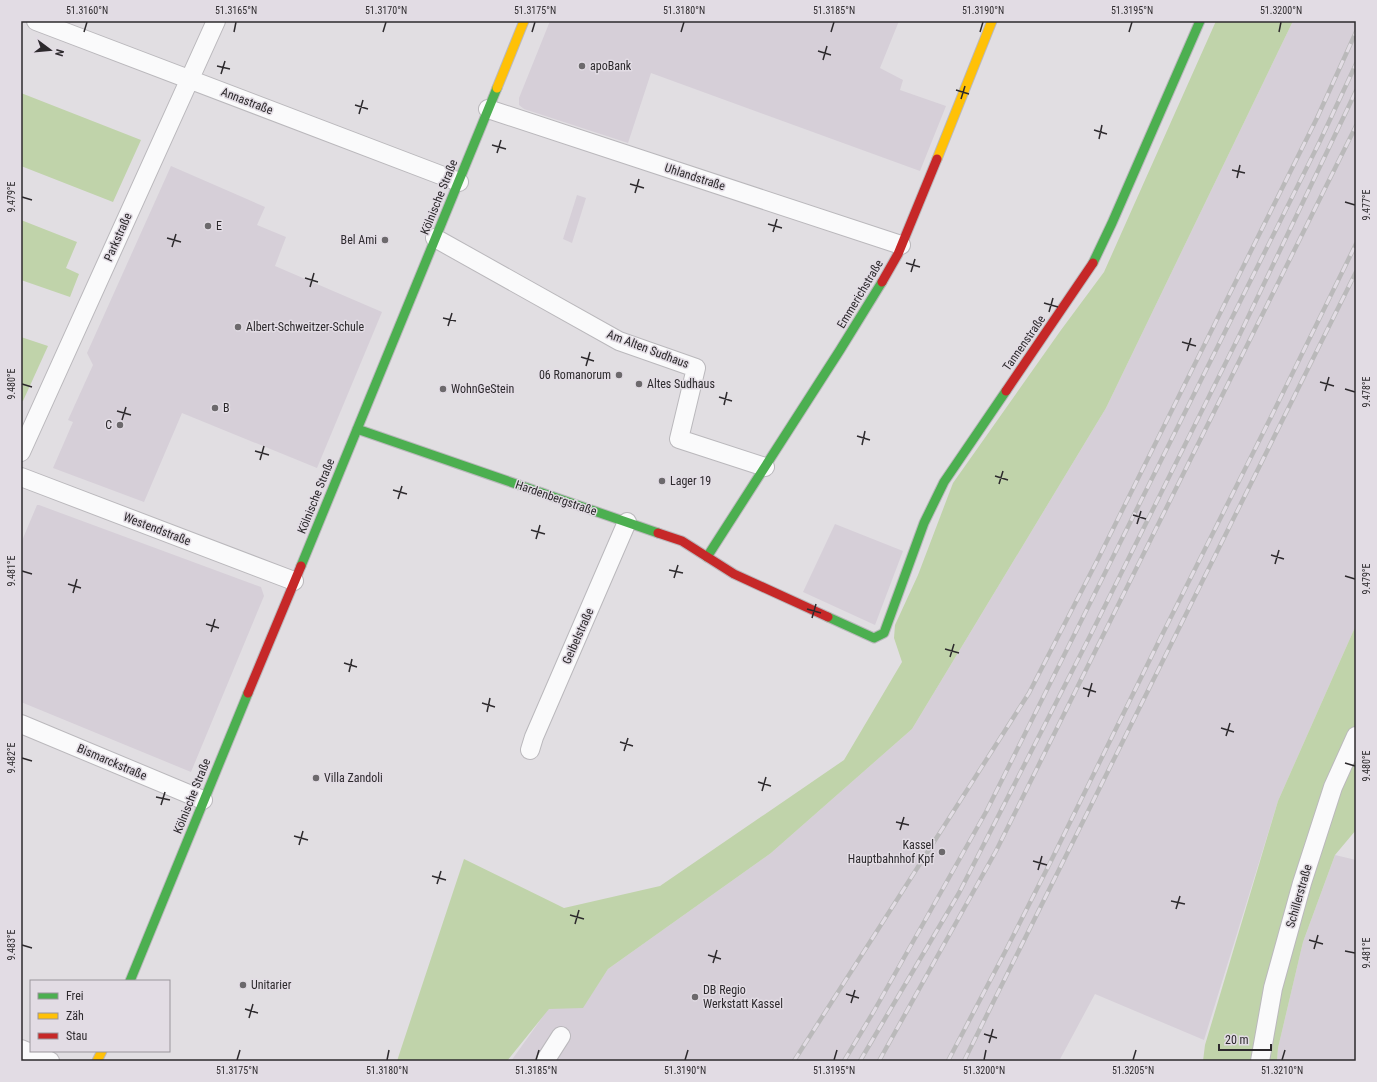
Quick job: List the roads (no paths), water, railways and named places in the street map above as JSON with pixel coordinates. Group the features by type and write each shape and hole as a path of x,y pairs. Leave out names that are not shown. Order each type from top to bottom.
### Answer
{"street":[{"name":"Annastraße","path":"36,21 459,182"},
{"name":"Parkstraße","path":"21,452 216,21"},
{"name":"Kölnische Straße","path":"130,980 524,21"},
{"name":"Emmerichstraße","path":"707,557 885,277 901,245 992,21"},
{"name":"Tannenstraße","path":"884,633 924,523 944,482 1090,268 1112,223 1200,21"},
{"name":"Uhlandstraße","path":"488,110 901,245"},
{"name":"Am Alten Sudhaus","path":"435,238 619,341 696,368 679,439 765,467"},
{"name":"Hardenbergstraße","path":"356,429 682,540 734,574 747,586 874,638 884,633"},
{"name":"Westendstraße","path":"21,478 294,581"},
{"name":"Geibelstraße","path":"530,750 534,737 627,522"},
{"name":"Bismarckstraße","path":"21,724 203,800"},
{"name":"Schillerstraße","path":"1260,1061 1273,988 1302,883 1333,787 1356,736"},
{"path":"545,1061 561,1036"},
{"path":"21,1049 50,1061"}],"railway":[{"path":"794,1061 1029,693 1099,557 1317,118 1356,32"},
{"path":"844,1061 874,1011 986,812 1320,141 1356,64"},
{"path":"860,1061 959,893 1091,634 1240,334 1356,91"},
{"path":"879,1061 996,851 1356,126"},
{"path":"948,1061 1051,861 1356,244"},
{"path":"964,1061 1356,272"}],"place":[{"name":"apoBank","path":"582,66"},
{"name":"E","path":"208,226"},
{"name":"Bel Ami","path":"385,240"},
{"name":"Albert-Schweitzer-Schule","path":"238,327"},
{"name":"06 Romanorum","path":"619,375"},
{"name":"Altes Sudhaus","path":"639,384"},
{"name":"WohnGeStein","path":"443,389"},
{"name":"B","path":"215,408"},
{"name":"C","path":"120,425"},
{"name":"Lager 19","path":"662,481"},
{"name":"Villa Zandoli","path":"316,778"},
{"name":"Kassel Hauptbahnhof Kpf","path":"942,852"},
{"name":"Unitarier","path":"243,985"},
{"name":"DB Regio Werkstatt Kassel","path":"695,997"}]}
